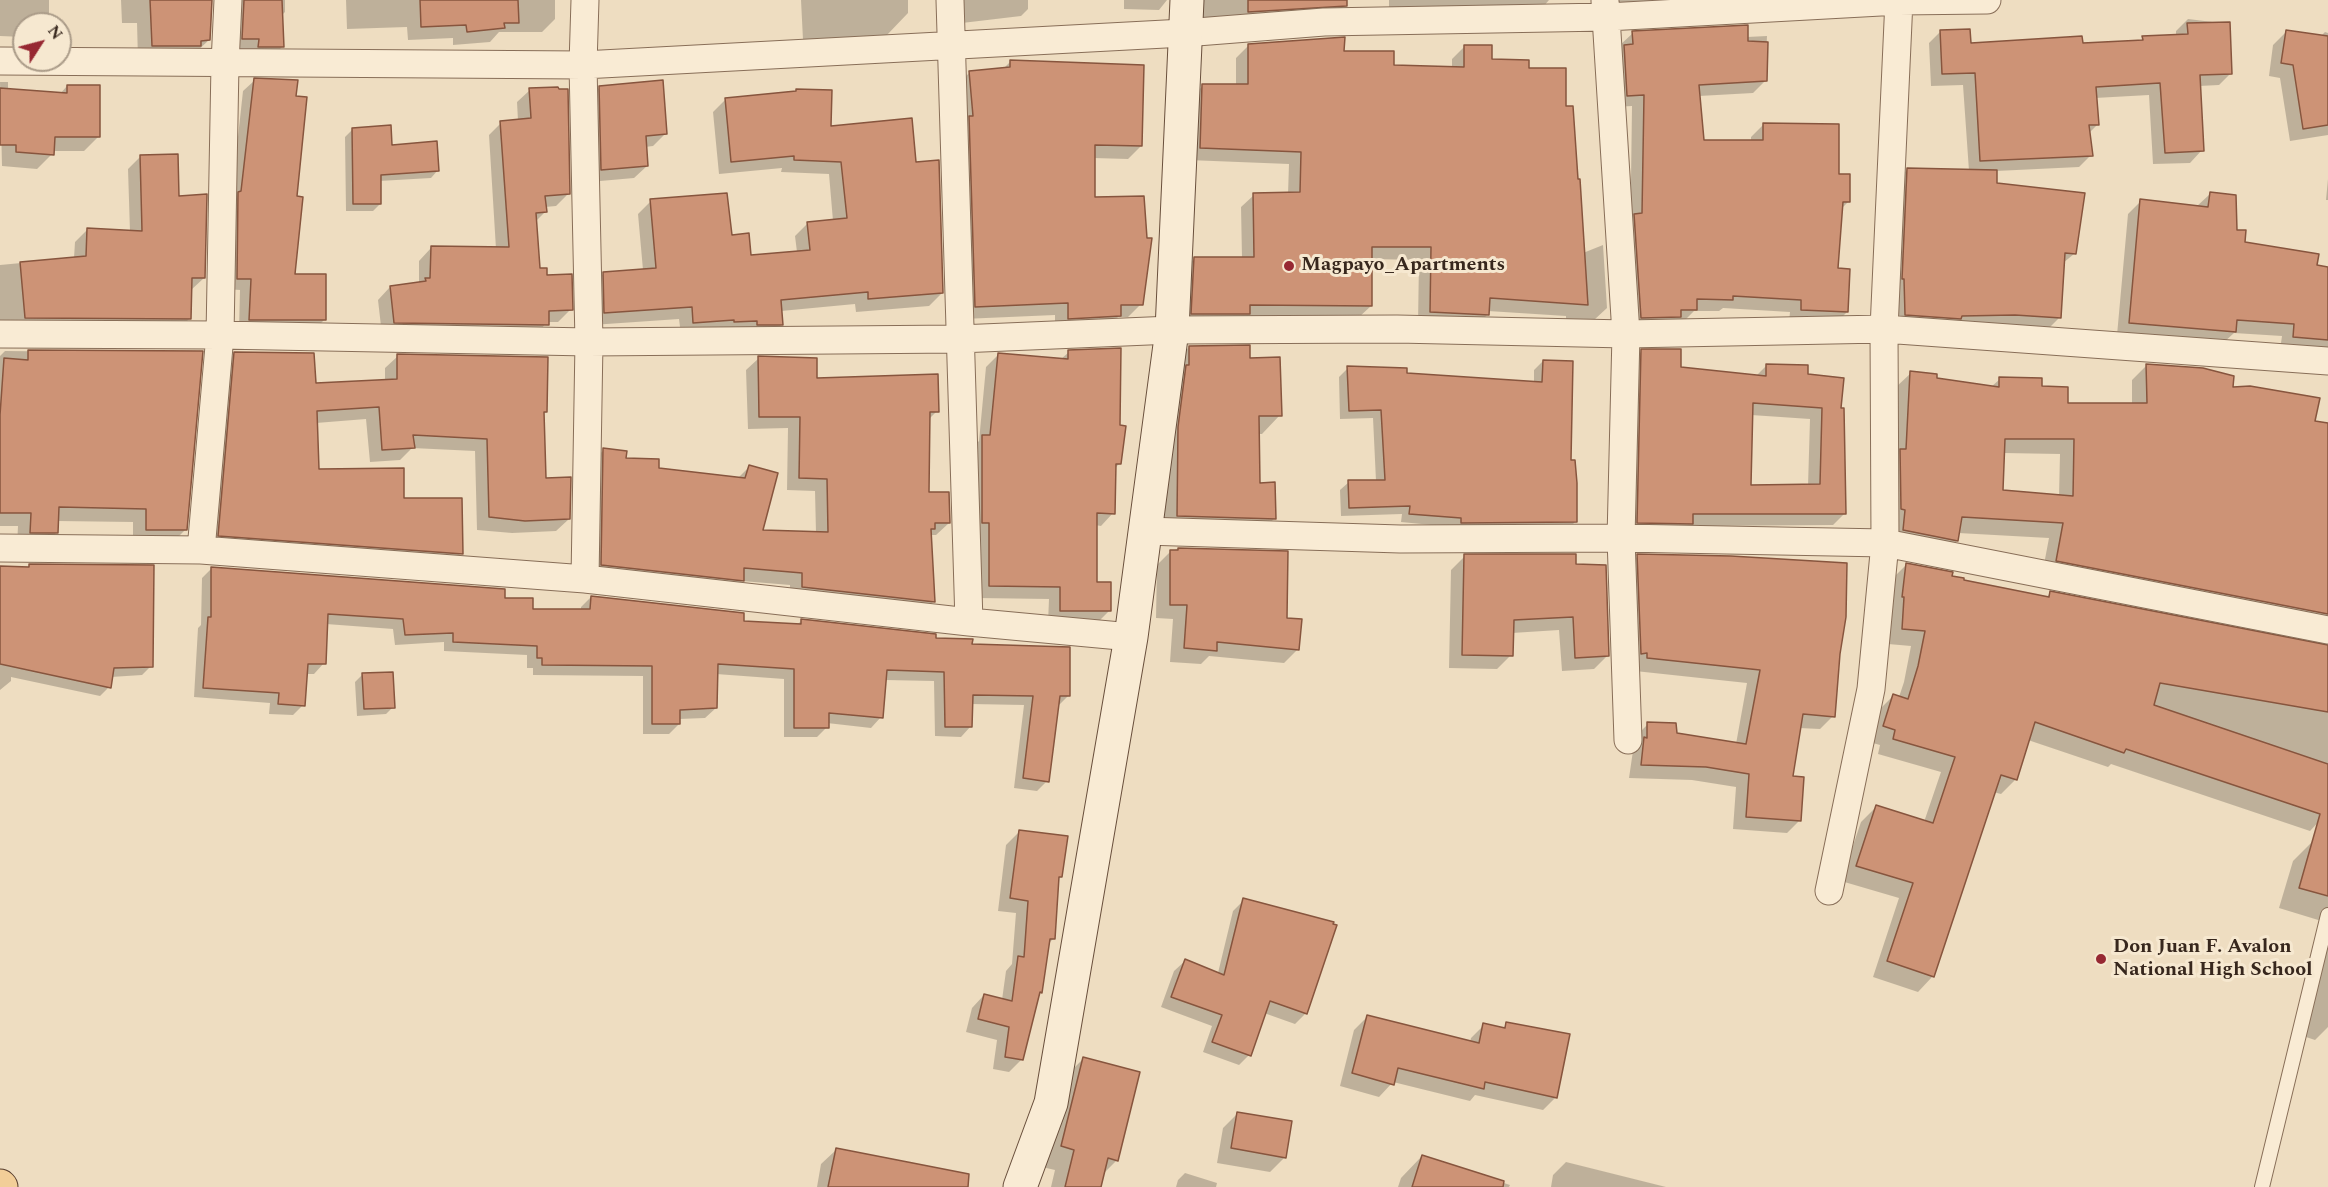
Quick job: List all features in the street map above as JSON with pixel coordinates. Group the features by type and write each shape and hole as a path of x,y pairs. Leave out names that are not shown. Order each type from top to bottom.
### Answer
{"street":[{"path":"201,550 220,335 228,0"},
{"path":"585,0 582,65 589,342 585,579"},
{"path":"950,0 969,622"},
{"path":"1020,1187 1051,1103 1131,637 1172,330 1187,0"},
{"path":"0,61 582,65 1184,33 1324,22 1606,9 1987,0"},
{"path":"1829,891 1871,689 1885,543 1884,329 1899,1"},
{"path":"1606,9 1626,334 1621,538 1628,740"},
{"path":"0,334 220,335 589,342 959,339 1172,330 1397,329 1626,334 1884,329 2328,361"},
{"path":"1145,531 1400,539 1621,538 1885,543 2328,630"},
{"path":"0,548 201,550 585,579 969,622 1131,637"}],"lane":[{"path":"2262,1187 2328,915"}],"building":[{"path":"150,0 212,0 210,40 201,41 201,46 152,46"},
{"path":"244,0 282,0 284,47 258,47 259,39 242,39"},
{"path":"420,0 518,0 519,23 504,23 505,28 467,32 466,25 421,27"},
{"path":"1248,0 1347,0 1347,6 1248,12"},
{"path":"2230,22 2232,74 2200,75 2204,151 2165,153 2160,83 2096,87 2099,125 2089,125 2093,156 1980,161 1975,73 1942,74 1940,30 1970,29 1971,43 2082,36 2083,43 2143,40 2142,36 2188,34 2187,23"},
{"path":"1748,25 1748,41 1768,42 1767,81 1699,85 1704,140 1763,140 1763,123 1839,124 1839,174 1850,174 1850,202 1843,202 1838,268 1850,269 1848,312 1801,310 1801,300 1733,296 1733,300 1697,299 1697,310 1681,310 1681,317 1641,318 1634,214 1642,213 1644,95 1627,96 1624,45 1633,44 1632,31"},
{"path":"2286,30 2328,36 2328,125 2303,129 2293,65 2281,63"},
{"path":"1345,37 1344,51 1394,51 1394,65 1464,67 1464,45 1492,45 1492,59 1529,60 1529,68 1566,68 1566,106 1573,106 1578,179 1580,179 1588,305 1490,298 1489,315 1430,312 1431,247 1372,247 1372,306 1250,305 1250,314 1191,314 1194,257 1254,257 1253,193 1300,192 1301,152 1200,148 1202,84 1248,84 1248,44"},
{"path":"1010,60 1144,65 1142,146 1095,145 1095,197 1144,196 1147,238 1152,238 1143,305 1121,305 1121,316 1068,319 1068,303 975,307 969,116 973,116 969,71 1010,67"},
{"path":"254,78 298,80 296,96 307,97 297,196 303,197 295,274 326,274 326,320 249,320 251,279 237,279 238,192 241,191"},
{"path":"663,80 667,134 646,136 648,166 601,170 599,86"},
{"path":"67,85 100,85 100,137 55,137 54,155 16,152 16,145 0,145 0,88 67,93"},
{"path":"529,88 568,89 570,194 545,196 547,212 536,213 540,268 547,268 547,275 572,274 573,310 549,311 549,325 394,323 390,286 426,281 425,278 430,278 431,246 509,247 500,121 531,118"},
{"path":"796,89 832,90 831,126 912,118 916,162 939,160 943,293 868,299 868,292 781,300 783,325 757,325 757,321 734,322 734,320 693,323 692,307 604,313 603,272 656,268 650,199 727,193 732,235 749,233 751,255 810,250 807,222 847,218 841,162 794,160 794,156 731,162 725,98 796,91"},
{"path":"391,125 392,145 437,141 439,171 381,175 381,204 353,204 352,128"},
{"path":"178,154 179,196 207,194 205,278 192,278 191,319 25,318 20,262 86,256 87,228 142,231 140,155"},
{"path":"1907,168 1997,170 1997,183 2085,193 2076,254 2065,253 2061,318 2015,315 1962,316 1961,319 1905,315 1904,279 1902,279"},
{"path":"2210,192 2236,195 2237,230 2246,230 2245,242 2319,254 2317,265 2328,267 2328,340 2293,337 2294,324 2237,320 2236,332 2129,323 2140,199 2208,207"},
{"path":"1250,345 1250,358 1280,357 1282,416 1259,416 1260,483 1275,482 1276,519 1177,516 1178,427 1186,365 1189,365 1189,346"},
{"path":"1121,348 1120,425 1126,426 1121,464 1116,464 1115,514 1097,513 1097,582 1111,582 1111,611 1060,611 1060,587 989,586 989,523 982,523 982,435 990,435 998,353 1068,359 1068,350"},
{"path":"1641,349 1681,349 1681,367 1766,376 1766,364 1808,365 1808,374 1844,378 1841,408 1844,408 1846,514 1693,514 1693,524 1637,523","holes":["1753,403 1822,408 1820,484 1751,485"]},
{"path":"28,350 203,351 187,530 146,530 146,509 59,507 58,533 30,533 31,513 0,513 0,415 4,358 28,360"},
{"path":"234,352 314,353 316,383 397,379 397,354 548,357 547,412 544,412 546,478 571,477 570,519 525,521 489,517 487,439 413,435 415,448 382,450 379,407 317,411 319,469 404,468 404,498 462,498 463,554 218,536"},
{"path":"758,356 817,358 817,378 938,374 939,412 930,412 929,492 949,492 950,523 935,523 935,529 931,529 935,602 802,587 802,573 744,568 744,581 601,565 603,448 627,451 626,458 659,459 659,468 745,478 749,465 778,473 763,530 828,532 827,479 799,478 800,417 759,417"},
{"path":"1543,360 1573,361 1571,460 1575,460 1577,522 1461,523 1461,518 1409,514 1410,506 1349,508 1348,480 1385,480 1381,410 1349,411 1347,366 1407,368 1407,373 1542,382"},
{"path":"2146,364 2203,368 2234,376 2233,387 2250,386 2320,398 2315,421 2328,423 2328,614 2056,561 2063,523 1962,517 1958,541 1903,530 1905,510 1901,509 1900,449 1906,449 1910,371 1937,374 1937,378 1999,387 1999,377 2042,378 2042,386 2068,387 2068,403 2147,403","holes":["2005,439 2074,439 2073,496 2003,490"]},
{"path":"1178,548 1288,551 1287,618 1302,619 1299,650 1217,642 1217,651 1184,648 1187,605 1170,605 1170,550 1178,550"},
{"path":"1464,554 1576,554 1576,564 1606,565 1609,656 1575,658 1573,617 1514,620 1513,656 1462,655"},
{"path":"1637,554 1731,556 1847,563 1846,617 1840,654 1835,717 1803,714 1793,776 1804,777 1801,821 1746,817 1749,774 1706,767 1641,765 1644,737 1647,738 1647,722 1676,723 1677,733 1746,744 1760,670 1647,658 1647,653 1641,654"},
{"path":"1906,563 1953,572 1952,576 1964,578 1964,580 2049,597 2050,591 2328,645 2328,712 2160,683 2154,705 2328,764 2328,896 2299,888 2320,814 2126,749 2124,753 2035,722 2017,780 2001,775 1934,977 1887,961 1913,883 1856,866 1876,805 1933,823 1955,757 1893,739 1895,730 1883,726 1893,694 1908,699 1925,631 1902,629 1904,597 1902,597"},
{"path":"29,564 154,565 153,667 114,668 111,688 0,664 0,566 29,567"},
{"path":"211,567 505,589 505,598 533,598 533,609 590,609 591,596 744,613 744,621 801,624 801,619 936,634 936,638 973,639 972,644 1070,647 1070,696 1060,696 1049,782 1023,778 1033,696 973,695 972,727 945,727 944,672 887,670 883,718 829,713 829,728 794,728 794,669 718,664 717,708 680,710 680,724 652,724 652,666 542,665 542,658 537,658 537,646 453,642 453,633 405,635 403,619 328,614 326,664 308,664 305,706 278,704 279,693 203,688 208,617 211,617"},
{"path":"393,672 395,708 364,709 362,673"},
{"path":"1019,830 1068,836 1062,877 1059,877 1055,939 1050,939 1042,993 1040,992 1023,1060 1005,1057 1009,1027 978,1019 984,994 1012,1001 1018,956 1024,957 1028,901 1010,898"},
{"path":"1243,898 1334,922 1333,924 1337,925 1307,1014 1270,1001 1251,1056 1212,1042 1222,1015 1171,997 1185,959 1224,975"},
{"path":"1367,1015 1479,1043 1483,1023 1505,1028 1506,1022 1570,1034 1557,1098 1485,1082 1484,1089 1398,1068 1394,1085 1352,1073"},
{"path":"1083,1057 1140,1072 1118,1161 1108,1158 1101,1187 1065,1187 1074,1150 1061,1146"},
{"path":"1237,1112 1292,1121 1286,1158 1231,1148"},
{"path":"836,1148 969,1174 968,1187 828,1187"},
{"path":"1422,1155 1504,1181 1503,1187 1412,1187"}],"place":[{"name":"Magpayo_Apartments","path":"1289,266"},
{"name":"Don Juan F. Avalon National High School","path":"2101,959"}]}
